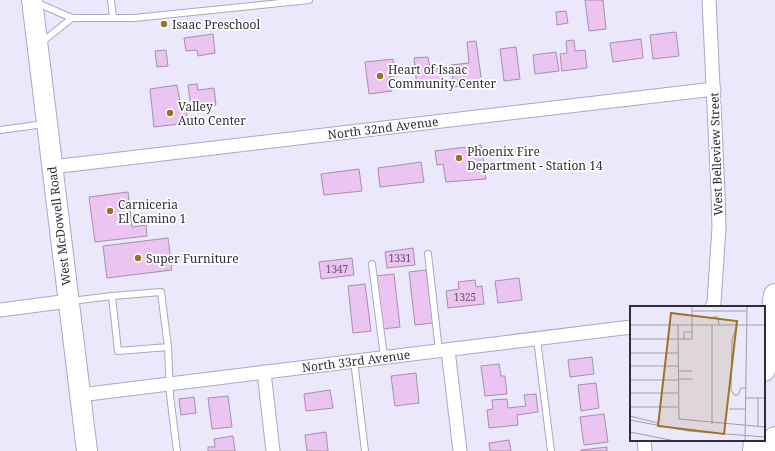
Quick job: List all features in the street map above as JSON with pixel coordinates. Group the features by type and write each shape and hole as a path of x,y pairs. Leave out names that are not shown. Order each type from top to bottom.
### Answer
{"highway":[{"path":"765,363 775,295"},
{"path":"774,451 775,438"},
{"path":"754,451 755,441"}],"main road":[{"name":"West McDowell Road","path":"32,0 87,451"}],"street":[{"name":"West Belleview Street","path":"708,0 714,89 719,227 714,303 712,306"},
{"name":"North 32nd Avenue","path":"52,167 714,89"},
{"path":"0,310 69,301"},
{"name":"North 33rd Avenue","path":"80,395 384,357 630,329"},
{"path":"443,350 460,451"},
{"path":"264,372 273,451"},
{"path":"644,441 645,451"}],"lane":[{"path":"32,0 72,18 134,18 309,0"},
{"path":"111,0 113,18"},
{"path":"37,45 72,18"},
{"path":"0,130 47,123"},
{"path":"428,254 443,350"},
{"path":"372,264 384,357"},
{"path":"69,301 162,292 168,347 170,395 177,451"},
{"path":"112,296 118,351 168,347"},
{"path":"537,339 551,451"},
{"path":"354,361 365,451"}],"building":[{"path":"585,0 603,0 606,29 589,31"},
{"path":"566,11 568,23 557,25 556,12"},
{"path":"676,32 679,56 653,59 650,35"},
{"path":"213,34 215,53 198,56 197,50 186,51 184,38"},
{"path":"641,39 643,58 613,62 610,43"},
{"path":"574,40 575,51 585,50 587,68 562,71 560,54 567,53 566,41"},
{"path":"476,41 482,84 454,87 451,65 469,63 467,42"},
{"path":"516,47 520,79 504,81 500,49"},
{"path":"166,50 168,66 157,67 155,51"},
{"path":"556,52 559,71 535,74 533,55"},
{"path":"428,57 430,69 441,68 443,85 417,88 414,58"},
{"name":"Heart of Isaac Community Center","path":"393,59 395,76 390,76 392,91 369,94 365,62"},
{"path":"197,84 198,90 214,88 216,105 191,108 188,85"},
{"name":"Valley Auto Center","path":"177,85 180,102 185,102 188,123 154,127 150,89"},
{"name":"Phoenix Fire Department - Station 14","path":"481,145 486,179 446,182 443,164 437,165 435,151"},
{"path":"421,162 424,182 380,187 378,168"},
{"path":"359,169 362,191 324,195 321,174"},
{"name":"Carniceria El Camino 1","path":"128,192 132,227 146,225 147,236 95,242 89,197"},
{"name":"Super Furniture","path":"168,238 172,270 107,278 103,246"},
{"path":"413,248 415,265 387,268 385,252"},
{"path":"352,258 354,275 321,279 319,262"},
{"path":"426,270 433,323 415,325 409,272"},
{"path":"394,274 400,327 383,329 376,276"},
{"path":"519,278 522,300 498,303 495,281"},
{"path":"475,280 476,287 482,286 484,304 448,308 446,291 459,289 458,282"},
{"path":"365,284 371,331 353,333 348,286"},
{"path":"592,357 594,374 570,377 568,360"},
{"path":"499,364 501,376 505,376 507,394 485,396 481,366"},
{"path":"416,373 419,403 395,406 391,376"},
{"path":"596,383 599,408 581,411 578,385"},
{"path":"330,390 333,408 306,411 304,394"},
{"path":"536,394 538,412 517,415 518,425 489,428 487,410 493,409 492,400 507,399 508,408 526,406 524,395"},
{"path":"228,396 232,427 212,429 208,398"},
{"path":"194,397 196,413 181,415 179,399"},
{"path":"604,414 608,442 584,445 580,417"},
{"path":"326,432 328,451 307,451 305,435"},
{"path":"233,436 235,451 208,451 208,447 215,447 214,439"},
{"path":"509,440 511,451 490,451 489,443"},
{"path":"607,447 607,451 581,451 581,450"}],"place":[{"name":"Isaac Preschool","path":"164,24"},
{"name":"Heart of Isaac Community Center","path":"380,76"},
{"name":"Valley Auto Center","path":"170,113"},
{"name":"Phoenix Fire Department - Station 14","path":"459,158"},
{"name":"Carniceria El Camino 1","path":"110,211"},
{"name":"Super Furniture","path":"138,258"}]}
